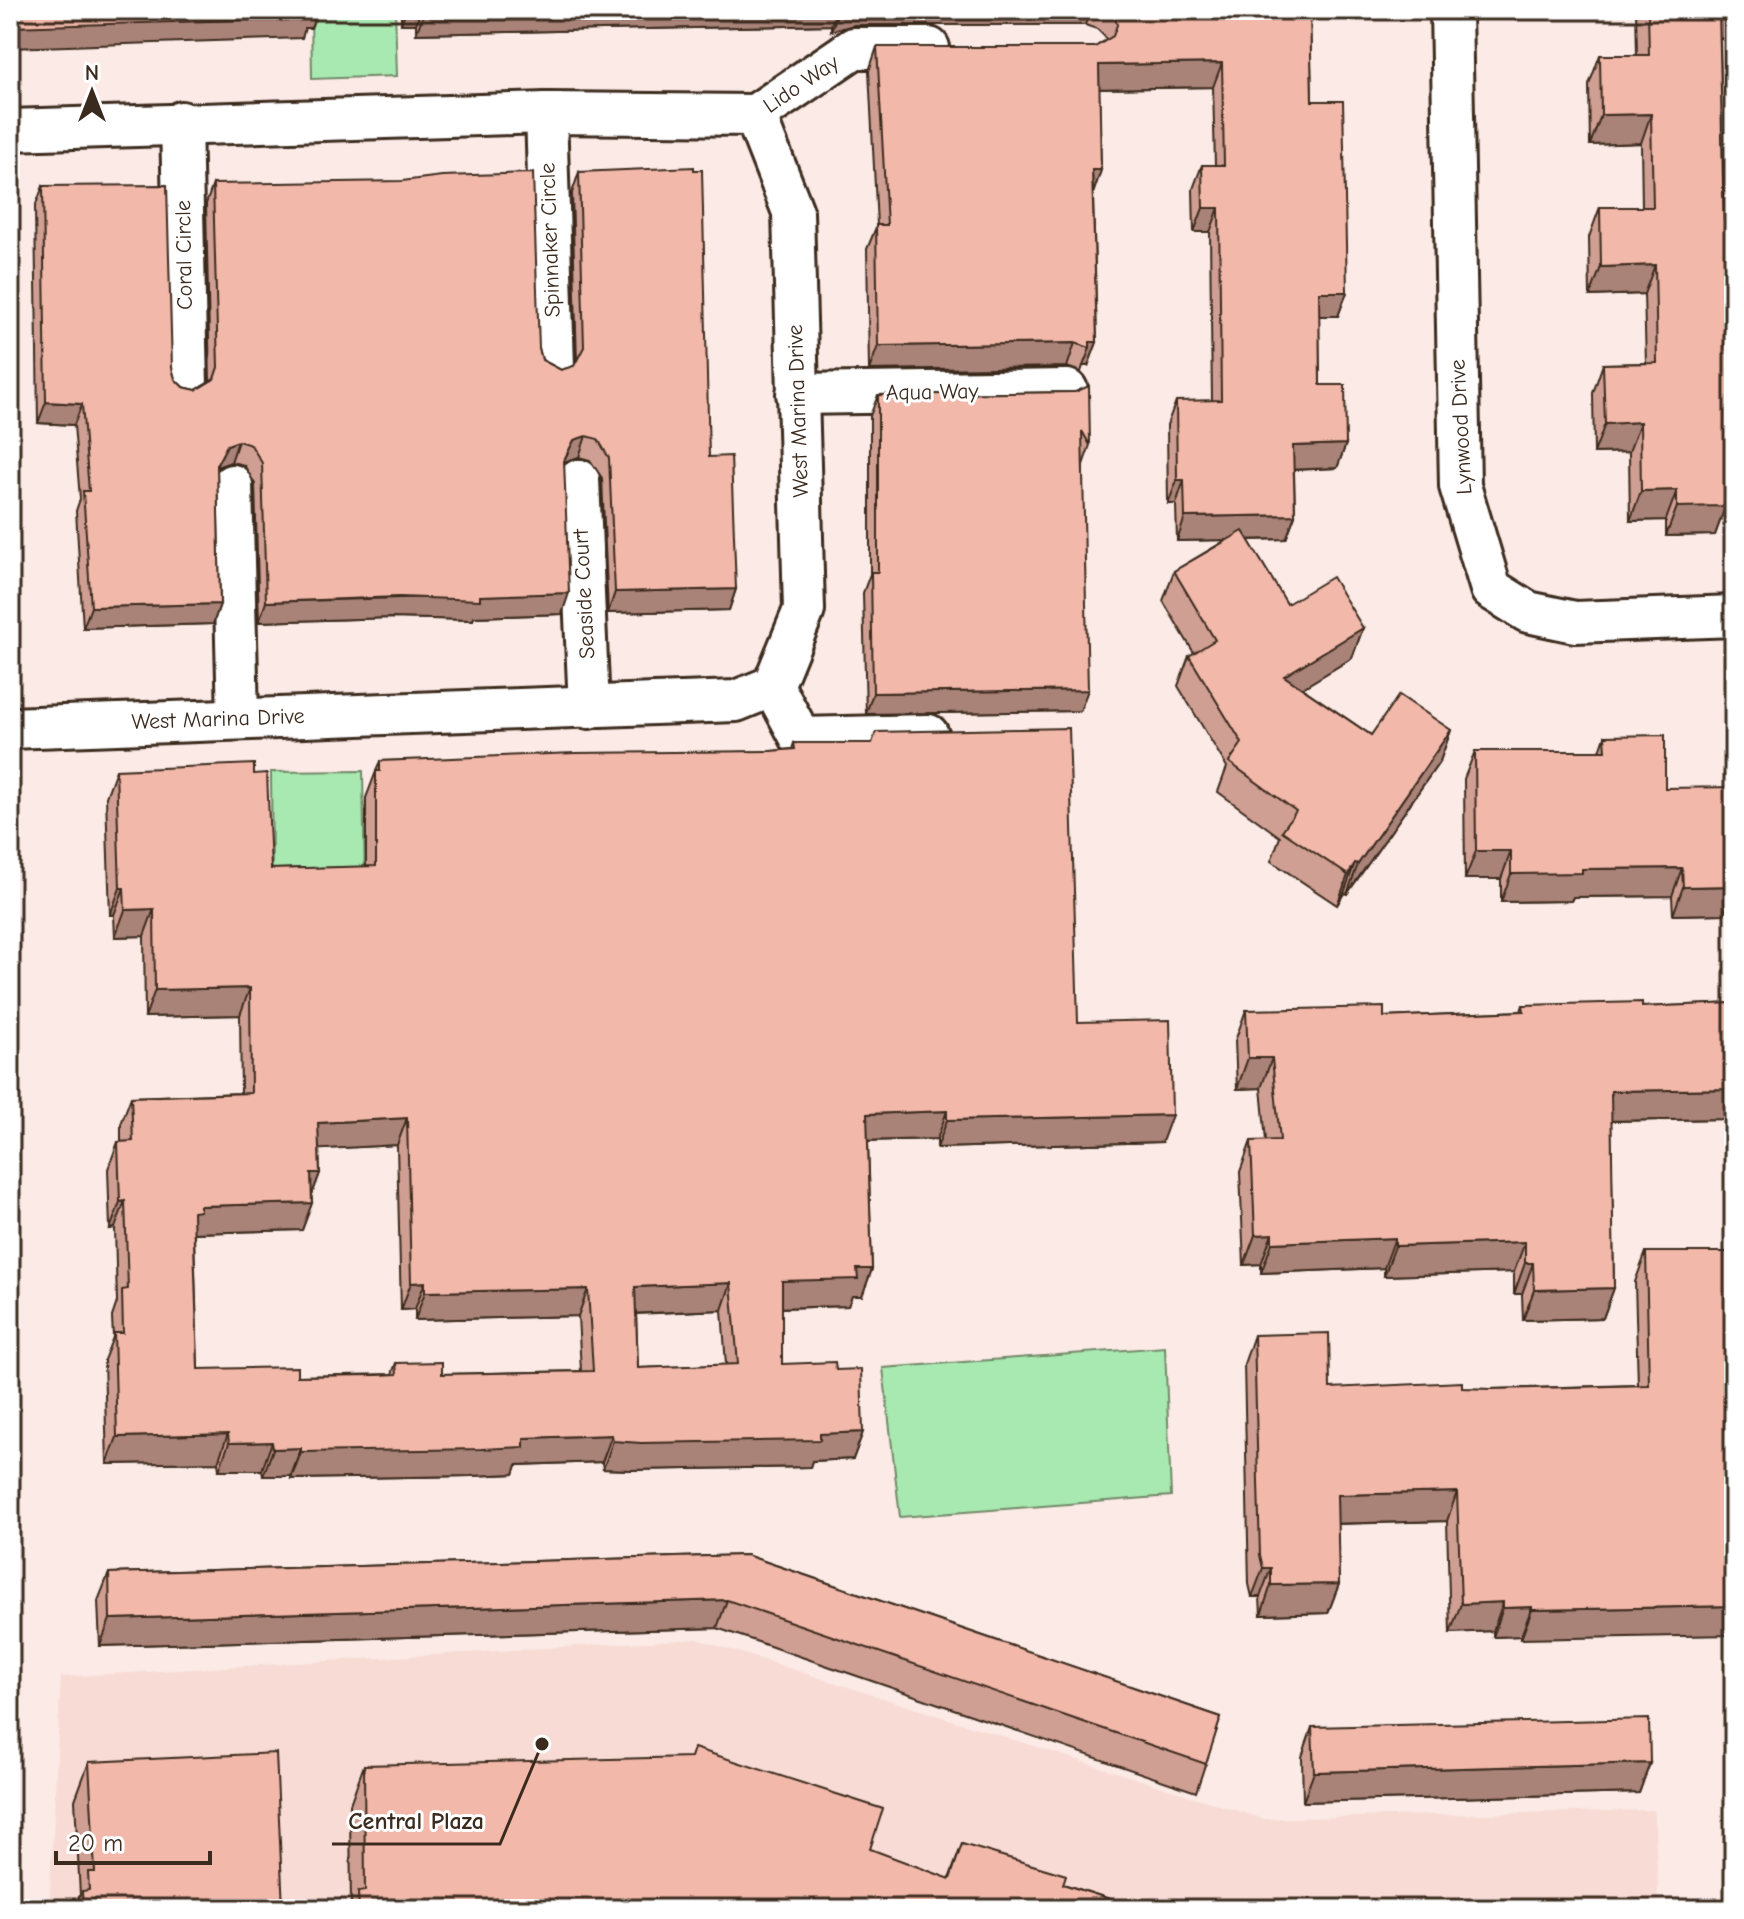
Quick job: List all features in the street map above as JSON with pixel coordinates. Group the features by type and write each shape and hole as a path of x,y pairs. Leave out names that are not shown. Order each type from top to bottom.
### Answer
{"street":[{"name":"Lynwood Drive","path":"1451,10 1460,486 1491,589 1528,612 1575,622 1734,616"},
{"name":"Lido Way","path":"755,115 854,48 962,48"},
{"path":"10,130 181,122 546,113 755,115"},
{"name":"Spinnaker Circle","path":"546,113 554,368"},
{"name":"West Marina Drive","path":"10,728 238,717 736,701 773,686 804,610 793,212 755,115"},
{"name":"Coral Circle","path":"181,122 187,388"},
{"name":"Aqua Way","path":"797,394 1067,390"},
{"name":"Seaside Court","path":"579,480 589,708"},
{"path":"232,485 238,717"},
{"path":"773,686 801,738 958,734"}],"shaded area":[{"path":"697,1639 1263,1819 1654,1810 1659,1909 49,1909 61,1677"}],"green space":[{"path":"311,10 395,10 397,76 312,79"},
{"path":"363,771 365,890 272,871 271,772"},
{"path":"1165,1347 1171,1496 900,1517 883,1368"}],"building":[{"path":"10,10 309,10 309,18 10,27"},
{"path":"1111,10 1310,10 1312,101 1343,101 1347,292 1319,292 1320,385 1345,385 1346,444 1293,446 1295,515 1185,517 1184,480 1177,480 1176,401 1221,400 1219,208 1203,208 1202,165 1224,165 1222,63 1099,65 1101,170 1092,170 1097,342 1090,342 1090,348 1075,343 878,346 876,225 887,225 877,47 1095,47 1113,36 1117,25"},
{"path":"1648,10 1719,10 1724,220 1734,220 1734,329 1729,329 1733,485 1725,485 1726,506 1677,507 1677,490 1641,491 1640,422 1605,424 1603,364 1657,363 1655,265 1601,267 1600,207 1653,207 1651,114 1601,115 1600,55 1649,55"},
{"path":"694,167 694,170 702,170 709,457 731,456 736,589 615,592 609,458 598,439 586,436 574,440 564,460 569,593 480,596 480,600 399,597 266,602 262,463 251,445 238,441 227,445 217,464 220,604 91,607 83,491 89,491 82,404 46,402 43,186 167,185 172,368 175,379 183,387 196,390 214,379 218,367 213,184 402,181 442,176 533,173 539,348 542,360 561,370 574,366 584,347 579,172"},
{"path":"1089,386 1090,445 1082,431 1088,690 873,693 871,572 878,572 878,395 1075,392"},
{"path":"1243,531 1287,604 1332,577 1363,628 1284,676 1371,735 1399,695 1451,730 1348,875 1282,831 1296,811 1229,762 1242,743 1189,656 1215,640 1174,571"},
{"path":"1069,728 1078,1022 1170,1020 1172,1115 947,1120 947,1111 867,1114 872,1269 857,1269 858,1279 782,1281 782,1364 835,1362 836,1370 861,1369 863,1432 820,1434 820,1440 641,1443 613,1441 612,1435 524,1438 524,1447 301,1452 301,1448 273,1449 272,1442 229,1443 228,1434 117,1437 114,1333 123,1333 122,1290 128,1289 125,1201 120,1202 118,1142 133,1141 131,1097 251,1093 250,988 155,990 154,909 125,910 124,888 120,888 116,770 254,764 254,774 267,773 271,869 376,866 376,771 380,771 380,761 575,753 771,751 795,749 794,743 872,743 876,732","holes":["407,1118 411,1283 425,1282 425,1292 588,1289 593,1371 442,1374 442,1362 396,1363 397,1374 377,1375 297,1376 297,1367 198,1369 193,1212 200,1211 200,1206 312,1203 311,1173 320,1173 318,1123","731,1283 738,1364 638,1368 635,1287"]},
{"path":"1665,735 1665,788 1734,787 1734,886 1683,887 1682,868 1582,869 1582,873 1511,874 1511,851 1476,851 1475,751 1606,751 1605,736"},
{"path":"1642,1002 1642,1007 1734,1003 1734,1089 1611,1091 1614,1288 1534,1290 1533,1263 1525,1263 1525,1242 1395,1246 1395,1238 1272,1243 1272,1234 1255,1235 1251,1141 1280,1140 1272,1058 1248,1058 1246,1010 1384,1007 1384,1017 1524,1011 1523,1005"},
{"path":"1646,1252 1734,1252 1734,1606 1532,1610 1532,1607 1503,1608 1503,1602 1461,1604 1457,1492 1337,1495 1339,1584 1271,1585 1271,1568 1263,1568 1260,1555 1254,1335 1329,1333 1330,1388 1462,1382 1462,1388 1491,1389 1649,1385"},
{"path":"746,1555 1221,1717 1206,1764 727,1600 110,1619 109,1573"},
{"path":"1649,1719 1650,1763 1314,1772 1312,1727"},
{"path":"694,1748 883,1809 870,1849 950,1879 962,1844 1066,1875 1063,1884 1141,1909 359,1909 358,1892 365,1891 364,1765 691,1757"},
{"path":"276,1753 283,1909 83,1909 82,1891 89,1890 88,1872 95,1872 89,1762"}],"place":[{"name":"Central Plaza","path":"542,1744"}]}
